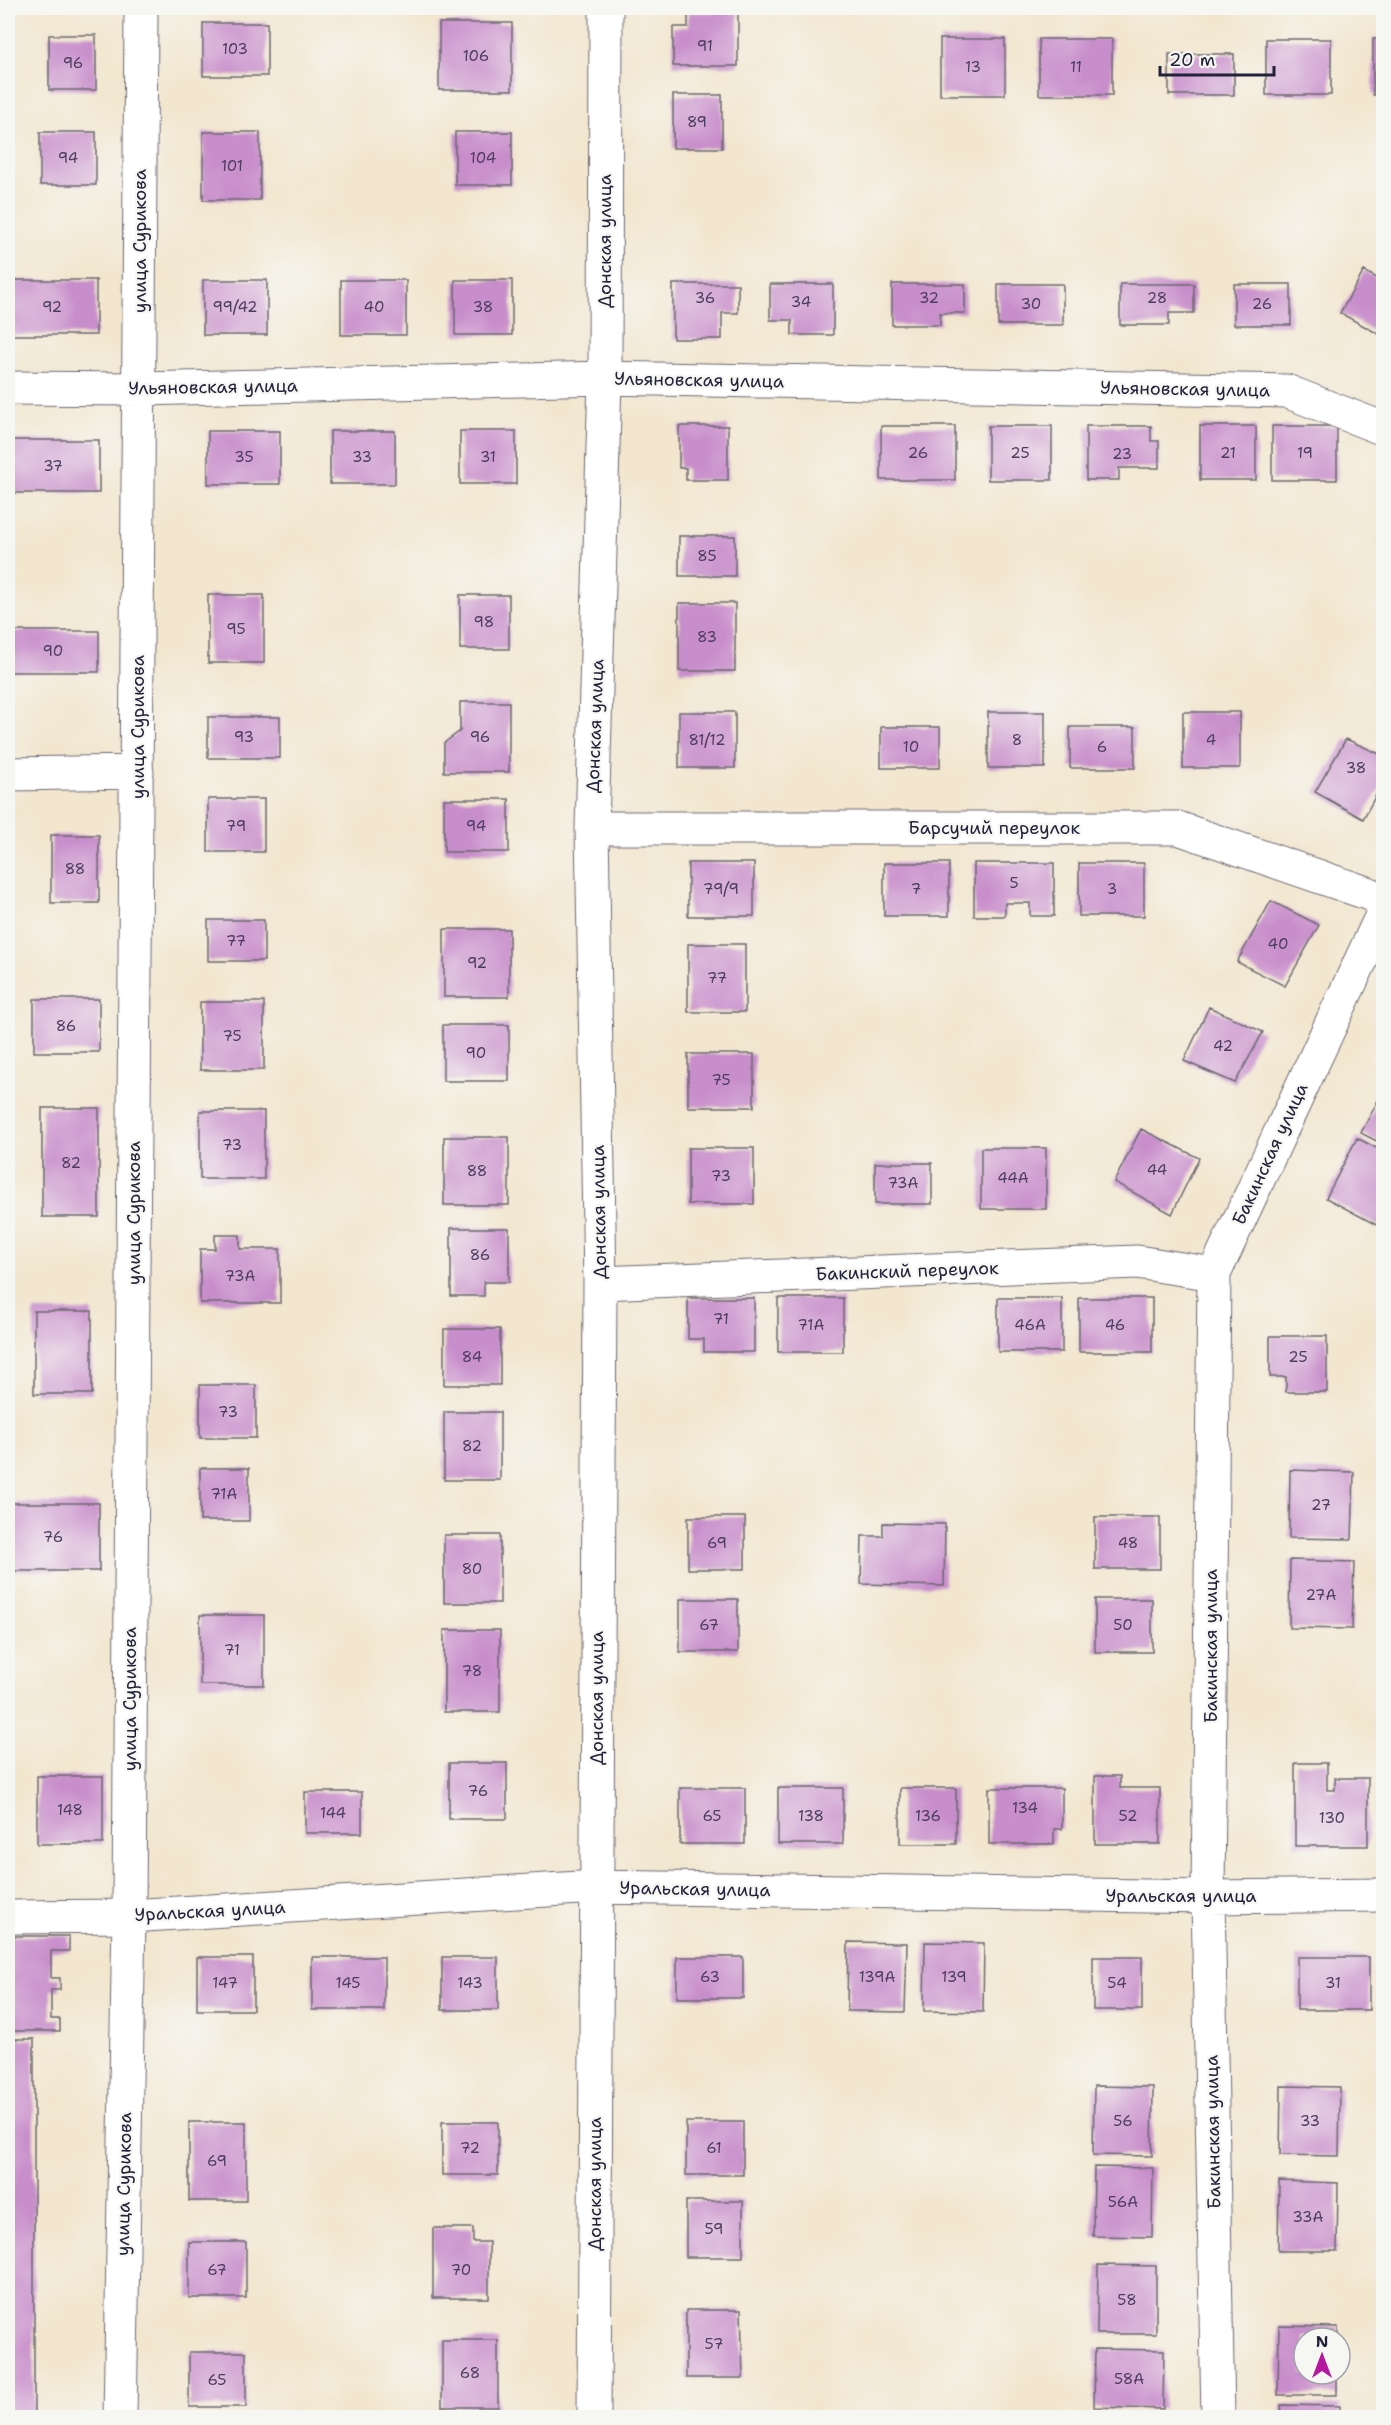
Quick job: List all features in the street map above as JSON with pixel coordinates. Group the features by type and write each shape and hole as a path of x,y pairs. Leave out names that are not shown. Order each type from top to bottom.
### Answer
{"street":[{"name":"улица Сурикова","path":"120,2418 129,1916 141,8"},
{"name":"Донская улица","path":"594,2418 600,1283 592,828 605,378 606,8"},
{"name":"Ульяновская улица","path":"8,388 140,389 605,378 1286,391 1383,429"},
{"path":"8,774 137,772"},
{"name":"Барсучий переулок","path":"592,828 1178,828 1383,899"},
{"name":"Бакинская улица","path":"1218,2418 1208,1897 1214,1274 1383,911"},
{"name":"Бакинский переулок","path":"600,1283 1137,1262 1214,1274"},
{"name":"Уральская улица","path":"8,1917 129,1916 596,1887 1208,1897 1383,1895"}],"building":[{"path":"688,12 738,12 738,66 673,66 673,27 688,27"},
{"path":"203,23 267,23 267,76 203,76"},
{"path":"439,23 512,23 512,90 439,90"},
{"path":"49,35 96,35 96,90 49,90"},
{"path":"940,39 1005,39 1005,95 940,95"},
{"path":"1039,39 1112,39 1112,95 1039,95"},
{"path":"1266,39 1331,39 1331,95 1266,95"},
{"path":"1373,39 1384,39 1384,95 1373,95"},
{"path":"1169,54 1234,54 1234,95 1169,95"},
{"path":"673,95 722,95 722,148 673,148"},
{"path":"40,132 96,132 96,185 40,185"},
{"path":"203,132 260,132 260,200 203,200"},
{"path":"455,132 512,132 512,185 455,185"},
{"path":"1364,271 1384,282 1384,337 1340,313"},
{"path":"8,280 96,280 96,335 8,335"},
{"path":"203,280 267,280 267,335 203,335"},
{"path":"341,280 406,280 406,335 341,335"},
{"path":"455,280 512,280 512,335 455,335"},
{"path":"673,284 738,284 738,313 722,313 722,339 673,339"},
{"path":"770,284 833,284 833,335 792,335 792,320 770,320"},
{"path":"892,284 965,284 965,313 940,313 940,325 892,325"},
{"path":"998,284 1063,284 1063,325 998,325"},
{"path":"1120,284 1194,284 1194,313 1169,313 1169,325 1120,325"},
{"path":"1234,284 1291,284 1291,325 1234,325"},
{"path":"679,426 728,426 728,480 686,480 686,468 679,468"},
{"path":"881,426 955,426 955,480 881,480"},
{"path":"988,426 1052,426 1052,480 988,480"},
{"path":"1086,426 1151,426 1151,441 1159,441 1159,468 1119,468 1119,480 1086,480"},
{"path":"1200,426 1256,426 1256,480 1200,480"},
{"path":"1272,426 1337,426 1337,480 1272,480"},
{"path":"208,431 280,431 280,484 208,484"},
{"path":"330,431 395,431 395,484 330,484"},
{"path":"460,431 516,431 516,484 460,484"},
{"path":"8,440 99,440 99,493 8,493"},
{"path":"679,536 735,536 735,576 679,576"},
{"path":"208,595 264,595 264,663 208,663"},
{"path":"460,595 509,595 509,649 460,649"},
{"path":"679,603 735,603 735,671 679,671"},
{"path":"8,631 99,631 99,672 8,672"},
{"path":"460,702 509,702 509,772 444,772 444,743 460,731"},
{"path":"679,712 735,712 735,768 679,768"},
{"path":"988,712 1045,712 1045,768 988,768"},
{"path":"1183,712 1240,712 1240,768 1183,768"},
{"path":"208,717 280,717 280,758 208,758"},
{"path":"881,727 940,727 940,768 881,768"},
{"path":"1070,727 1135,727 1135,768 1070,768"},
{"path":"1346,739 1384,756 1384,780 1363,819 1315,792"},
{"path":"208,799 264,799 264,852 208,852"},
{"path":"444,799 509,799 509,852 444,852"},
{"path":"51,835 99,835 99,903 51,903"},
{"path":"688,863 754,863 754,916 688,916"},
{"path":"884,863 949,863 949,916 884,916"},
{"path":"974,863 1054,863 1054,916 1030,916 1030,903 1005,903 1005,916 974,916"},
{"path":"1079,863 1144,863 1144,916 1079,916"},
{"path":"1271,901 1319,925 1285,986 1237,962"},
{"path":"208,920 264,920 264,961 208,961"},
{"path":"444,929 509,929 509,997 444,997"},
{"path":"688,944 745,944 745,1012 688,1012"},
{"path":"34,999 99,999 99,1052 34,1052"},
{"path":"200,1002 264,1002 264,1070 200,1070"},
{"path":"1209,1007 1263,1032 1235,1083 1184,1061"},
{"path":"443,1025 509,1025 509,1081 443,1081"},
{"path":"688,1054 754,1054 754,1107 688,1107"},
{"path":"1384,1089 1384,1145 1361,1133"},
{"path":"42,1108 99,1108 99,1217 42,1217"},
{"path":"200,1111 264,1111 264,1179 200,1179"},
{"path":"1141,1129 1199,1158 1172,1214 1114,1182"},
{"path":"444,1137 509,1137 509,1205 444,1205"},
{"path":"1357,1138 1384,1152 1382,1228 1326,1198"},
{"path":"688,1148 754,1148 754,1204 688,1204"},
{"path":"981,1148 1046,1148 1046,1209 981,1209"},
{"path":"875,1163 932,1163 932,1204 875,1204"},
{"path":"451,1228 509,1228 509,1282 484,1282 484,1296 451,1296"},
{"path":"215,1235 240,1235 240,1249 280,1249 280,1303 200,1303 200,1249 215,1249"},
{"path":"688,1298 754,1298 754,1352 704,1352 704,1339 688,1339"},
{"path":"778,1298 843,1298 843,1352 778,1352"},
{"path":"998,1298 1062,1298 1062,1352 998,1352"},
{"path":"1079,1298 1152,1298 1152,1352 1079,1352"},
{"path":"34,1311 92,1311 92,1394 34,1394"},
{"path":"444,1329 500,1329 500,1385 444,1385"},
{"path":"1270,1336 1327,1336 1327,1392 1286,1392 1286,1377 1270,1377"},
{"path":"200,1385 256,1385 256,1438 200,1438"},
{"path":"444,1412 500,1412 500,1480 444,1480"},
{"path":"200,1468 249,1468 249,1521 200,1521"},
{"path":"1290,1470 1354,1472 1352,1539 1289,1538"},
{"path":"8,1503 99,1503 99,1571 8,1571"},
{"path":"688,1517 745,1517 745,1569 688,1569"},
{"path":"1095,1517 1160,1517 1160,1569 1095,1569"},
{"path":"883,1523 945,1524 944,1586 861,1584 862,1536 883,1536"},
{"path":"444,1535 500,1535 500,1603 444,1603"},
{"path":"1290,1560 1354,1562 1352,1629 1289,1628"},
{"path":"680,1599 738,1599 738,1652 680,1652"},
{"path":"1095,1599 1152,1599 1152,1652 1095,1652"},
{"path":"200,1615 264,1615 264,1685 200,1685"},
{"path":"444,1630 500,1630 500,1712 444,1712"},
{"path":"449,1763 507,1763 507,1819 449,1819"},
{"path":"1295,1763 1327,1763 1327,1790 1335,1790 1335,1778 1368,1778 1368,1846 1295,1846"},
{"path":"37,1776 103,1776 103,1844 37,1844"},
{"path":"1095,1776 1120,1776 1120,1788 1160,1788 1160,1844 1095,1844"},
{"path":"680,1788 745,1788 745,1844 680,1844"},
{"path":"778,1788 843,1788 843,1844 778,1844"},
{"path":"900,1788 956,1788 956,1844 900,1844"},
{"path":"989,1788 1062,1788 1062,1829 1054,1829 1054,1844 989,1844"},
{"path":"305,1792 362,1792 362,1833 305,1833"},
{"path":"8,1936 69,1936 69,1951 51,1951 51,1978 60,1978 60,1990 51,1990 51,2019 60,2019 60,2031 8,2031"},
{"path":"848,1942 907,1943 905,2012 847,2011"},
{"path":"925,1942 984,1943 983,2012 924,2011"},
{"path":"197,1957 253,1957 253,2010 197,2010"},
{"path":"312,1957 384,1957 384,2010 312,2010"},
{"path":"442,1957 498,1957 498,2010 442,2010"},
{"path":"677,1957 743,1957 743,1998 677,1998"},
{"path":"1093,1957 1142,1957 1142,2010 1093,2010"},
{"path":"1297,1957 1369,1957 1369,2010 1297,2010"},
{"path":"8,2039 34,2039 34,2418 8,2418"},
{"path":"1094,2086 1153,2087 1152,2156 1093,2155"},
{"path":"1281,2086 1340,2087 1339,2156 1280,2155"},
{"path":"189,2122 246,2122 246,2201 189,2201"},
{"path":"442,2122 498,2122 498,2175 442,2175"},
{"path":"686,2122 743,2122 743,2175 686,2175"},
{"path":"1094,2167 1153,2168 1152,2237 1093,2236"},
{"path":"1279,2181 1338,2183 1337,2251 1278,2251"},
{"path":"686,2201 743,2201 743,2257 686,2257"},
{"path":"433,2228 473,2228 473,2242 489,2242 489,2298 433,2298"},
{"path":"189,2242 246,2242 246,2298 189,2298"},
{"path":"1098,2265 1156,2266 1156,2334 1097,2334"},
{"path":"686,2310 741,2310 743,2378 686,2378"},
{"path":"1279,2326 1292,2326 1292,2386 1337,2386 1337,2395 1278,2395"},
{"path":"442,2340 498,2340 498,2407 442,2407"},
{"path":"1095,2349 1164,2350 1163,2409 1094,2407"},
{"path":"189,2352 246,2352 246,2407 189,2407"},
{"path":"1281,2405 1340,2406 1339,2418 1281,2418"}]}
